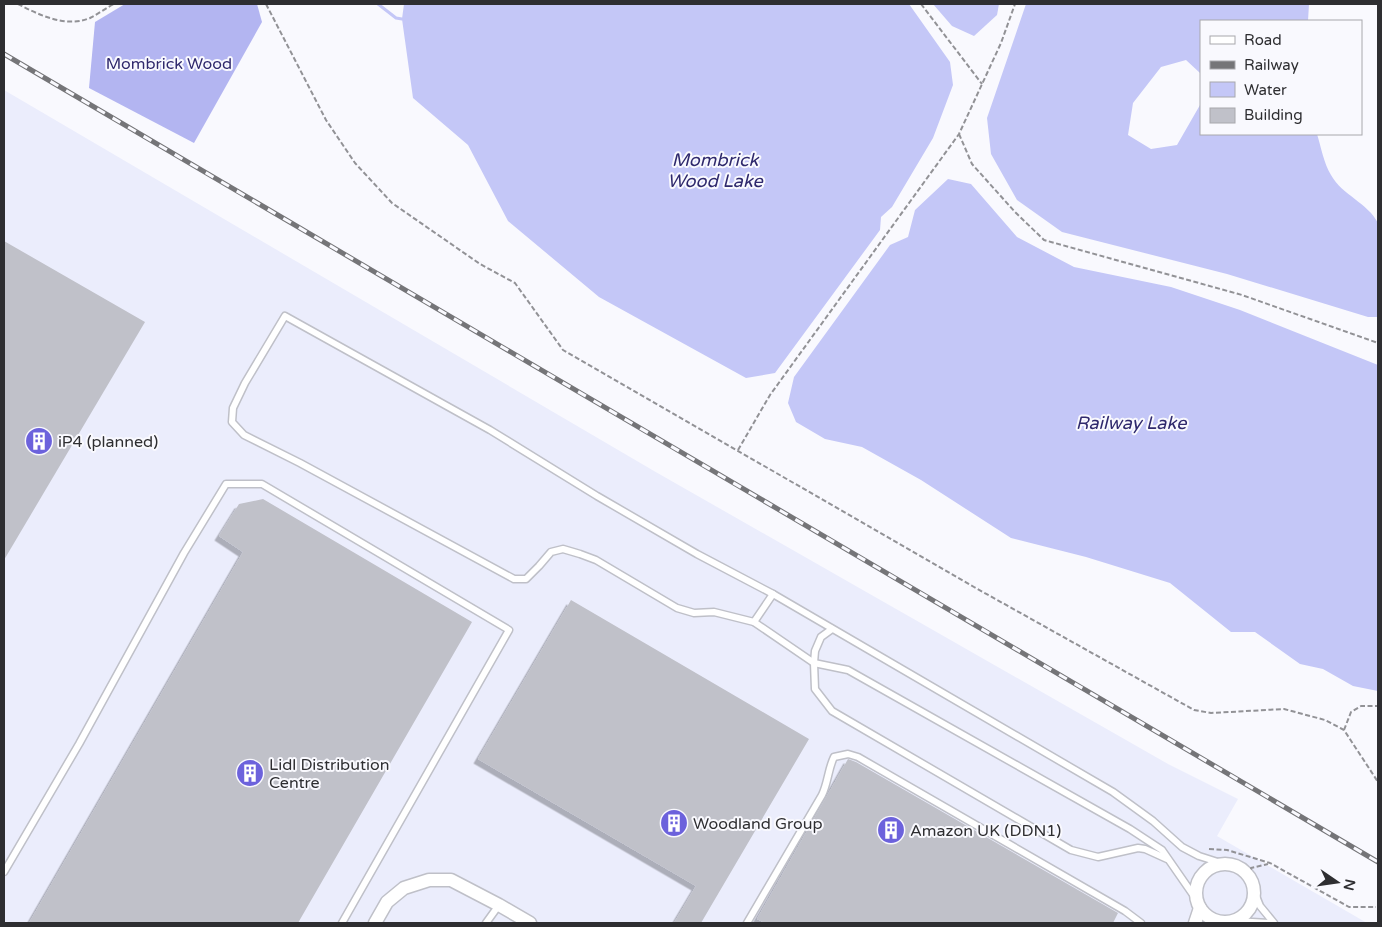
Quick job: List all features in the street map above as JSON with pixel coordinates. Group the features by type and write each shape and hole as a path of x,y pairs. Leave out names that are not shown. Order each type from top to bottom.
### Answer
{"street":[{"path":"1195,923 1198,904 1196,889 1199,879 1206,872 1214,866 1234,865 1249,877 1254,891 1251,906 1241,917 1231,922 1215,921 1206,916 1198,904"},
{"path":"374,923 387,902 404,888 428,880 451,880 530,923"}],"lane":[{"path":"1198,904 1162,850 1130,828 848,670 814,663 754,622 714,612 694,613 677,608 596,560 563,549 551,552 526,579 514,579 244,434 232,422 233,408 245,383 286,316 490,430 597,496 697,554 773,594 1113,792 1153,821 1182,847 1199,856 1224,864"},
{"path":"4,872 79,744 184,553 226,484 262,484 509,630 342,923"},
{"path":"754,622 773,594"},
{"path":"832,629 821,637 815,651 814,663 815,689 832,711 1071,850 1098,856 1138,848 1145,849 1169,860"},
{"path":"747,923 826,788 830,764 834,757 848,754 858,757 1125,911 1141,923"},
{"path":"1254,891 1260,906 1274,923"},
{"path":"486,923 499,905"},
{"path":"1231,922 1269,923"}],"path":[{"path":"18,4 40,15 71,22 89,18 114,4"},
{"path":"266,4 326,120 355,163 392,204 480,264 515,284 563,350 974,587 1194,710 1211,713 1284,709 1325,720 1344,730 1378,782"},
{"path":"921,4 982,84"},
{"path":"738,450 770,395 959,134 1001,43 1015,4"},
{"path":"959,134 972,164 1015,212 1044,240 1242,295 1378,343"},
{"path":"1344,730 1351,712 1362,706 1378,706"},
{"path":"1209,849 1227,850 1270,863 1349,907 1377,908 1378,903"},
{"path":"1249,877 1251,868 1270,863"}],"shaded area":[{"path":"4,90 654,471 1168,764 1238,799 1217,836 1367,923 4,923"}],"green space":[{"name":"Mombrick Wood","path":"125,4 257,4 262,22 194,143 89,88 95,22"}],"water":[{"name":"Mombrick Wood Lake","path":"404,4 909,4 950,62 953,85 933,138 892,207 881,217 880,230 775,373 746,378 599,297 508,221 468,145 413,98 402,19"},
{"path":"933,4 999,4 997,15 974,36 952,26"},
{"path":"1026,4 1309,4 1308,20 1200,20 1200,73 1186,60 1161,67 1133,103 1128,135 1151,149 1177,145 1200,105 1200,135 1317,135 1326,166 1331,175 1342,188 1374,216 1378,223 1378,317 1368,317 1227,274 1062,232 1017,200 991,154 987,118"},
{"name":"Railway Lake","path":"948,179 971,184 1017,237 1074,267 1171,287 1240,310 1378,365 1378,691 1353,686 1323,669 1300,664 1255,632 1231,632 1170,583 1086,557 1011,538 921,480 862,447 825,439 796,422 788,403 794,377 890,245 908,237 915,210"}],"building":[{"name":"iP4 (planned)","path":"4,241 145,322 4,560"},
{"name":"Lidl Distribution Centre","path":"263,499 472,622 298,923 29,923 243,552 219,536 239,504"},
{"name":"Woodland Group","path":"571,600 809,739 701,923 674,923 696,886 478,759"},
{"name":"Amazon UK (DDN1)","path":"848,759 1118,913 1113,923 765,923 757,919"}],"waterway":[{"path":"378,4 396,18 402,19"}],"railway":[{"path":"4,54 1378,862"}],"place":[{"name":"iP4 (planned)","path":"39,441"},
{"name":"Lidl Distribution Centre","path":"250,773"},
{"name":"Woodland Group","path":"674,823"},
{"name":"Amazon UK (DDN1)","path":"891,830"}]}
